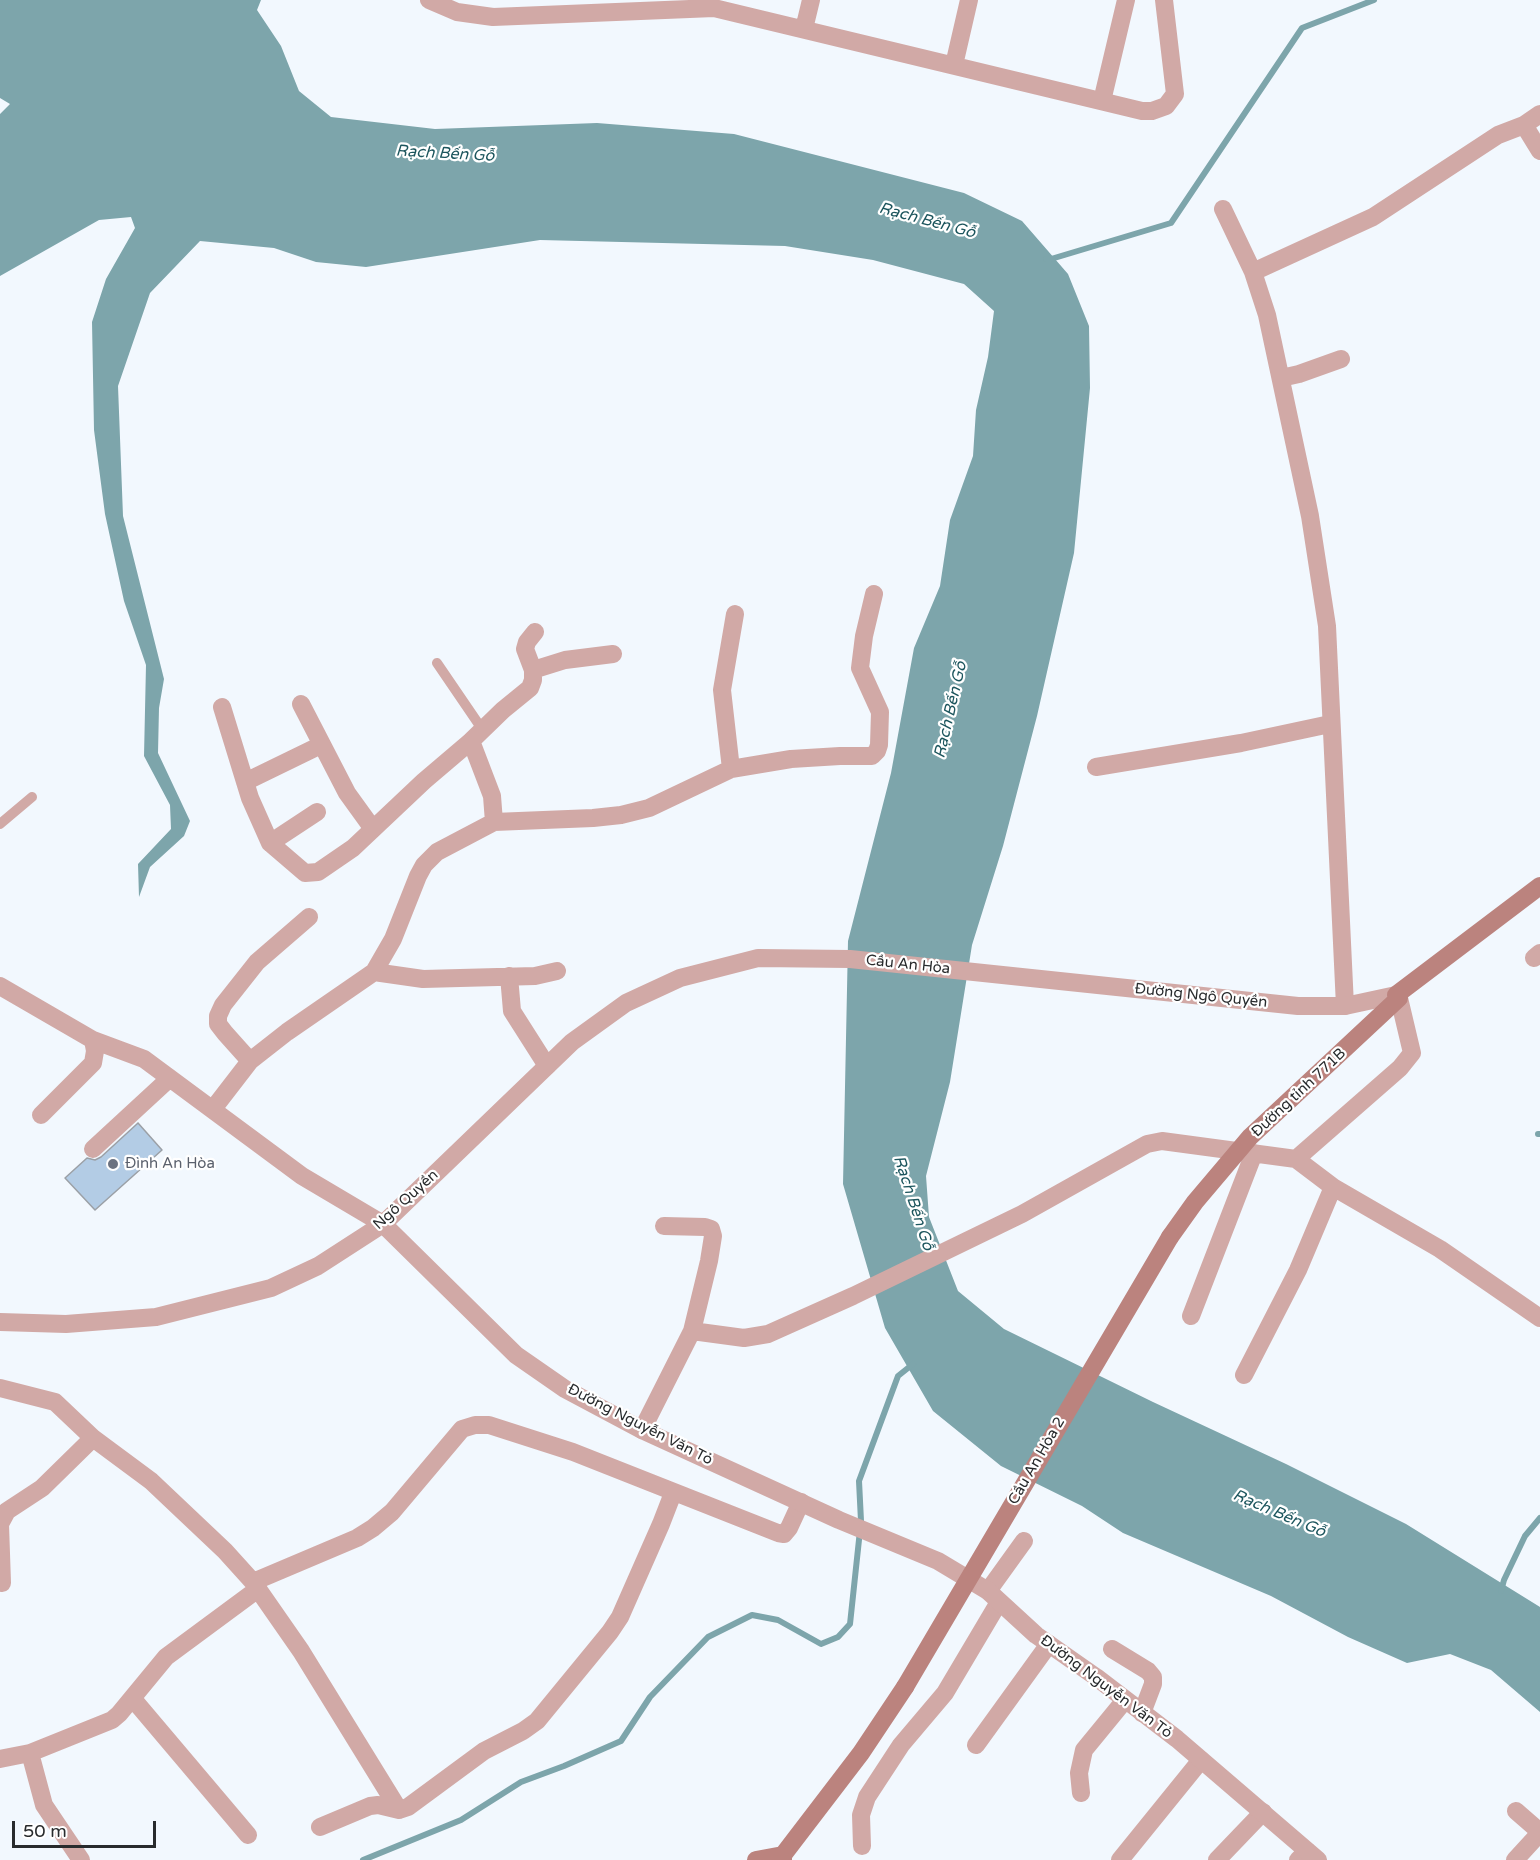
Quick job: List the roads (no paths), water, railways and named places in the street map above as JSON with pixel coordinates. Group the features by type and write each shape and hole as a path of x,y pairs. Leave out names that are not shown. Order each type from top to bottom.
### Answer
{"main road":[{"name":"Đường tỉnh 771B","path":"1170,1237 1195,1202 1246,1152 1282,1106 1327,1067 1398,997 1540,886"},
{"name":"Cầu An Hòa 2","path":"783,1857 861,1754 905,1687 1170,1237"},
{"path":"756,1860 783,1857"}],"street":[{"path":"429,0 457,12 652,5 714,8 1146,111 1157,111 1170,103 1175,94 1164,0"},
{"path":"804,29 811,0"},
{"path":"954,65 969,0"},
{"path":"1102,101 1126,0"},
{"path":"1253,272 1373,217 1498,135 1524,125 1540,114"},
{"path":"1524,125 1540,151"},
{"path":"1223,209 1253,272 1267,315 1310,516 1327,626 1345,1006 1398,997 1412,1053 1400,1068 1296,1159"},
{"path":"1281,378 1341,359"},
{"path":"213,1109 250,1061 287,1032 374,972 393,939 424,865 437,852 494,822 593,818 621,815 649,808 730,769 791,759 872,756 877,751 880,737 880,712 860,668 864,636 874,594"},
{"path":"730,769 722,690 735,614"},
{"path":"222,707 250,798 270,843 305,873 318,872 353,848 424,781 530,688 533,670 525,649 527,642 535,632"},
{"path":"533,670 566,660 613,654"},
{"path":"301,704 347,793 373,829"},
{"path":"1096,767 1241,743 1330,724"},
{"path":"477,735 492,796 494,822"},
{"path":"245,782 321,745"},
{"path":"270,843 317,812"},
{"path":"250,1061 218,1024 218,1016 223,1005 258,962 309,917"},
{"name":"Cầu An Hòa","path":"758,958 850,959 1058,981"},
{"name":"Ngô Quyền","path":"0,1322 66,1324 156,1317 271,1288 318,1266 383,1224 572,1042 626,1003 680,978 758,958"},
{"path":"374,972 423,979 535,976 557,970"},
{"path":"508,976 512,1011 547,1066"},
{"name":"Đường Ngô Quyền","path":"1058,981 1298,1006 1345,1006"},
{"name":"Đường Nguyễn Văn Tỏ","path":"0,986 93,1040 144,1059 302,1176 383,1224 516,1354 530,1366 575,1395 642,1430 839,1520 938,1561 994,1596 1049,1644 1201,1760 1263,1812 1308,1857"},
{"path":"41,1115 93,1063 95,1051 93,1040"},
{"path":"93,1149 170,1078"},
{"path":"692,1330 744,1338 768,1334 961,1244 1022,1214 1147,1144 1162,1141 1296,1159 1333,1187 1440,1249 1540,1318"},
{"path":"1191,1316 1246,1152"},
{"path":"1244,1375 1298,1270 1333,1187"},
{"path":"642,1430 692,1330 709,1261 712,1236 711,1229 705,1227 664,1226"},
{"path":"0,1388 55,1402 93,1438 151,1481 225,1551 255,1586 301,1651 399,1810"},
{"path":"0,1759 30,1753 112,1720 133,1699 166,1657 255,1586 357,1538 373,1528 392,1512 462,1429 475,1425 489,1425 573,1452 778,1533 784,1534 789,1528 801,1502"},
{"path":"2,1583 0,1524 7,1511 42,1488 93,1438"},
{"path":"320,1827 370,1806 378,1805 399,1810 408,1807 484,1751 523,1731 537,1721 620,1617 673,1493"},
{"path":"862,1846 861,1815 867,1797 901,1745 945,1693 1024,1541"},
{"path":"976,1745 1049,1644"},
{"path":"1112,1649 1148,1671 1153,1677 1154,1684 1142,1713"},
{"path":"133,1699 248,1835"},
{"path":"1081,1793 1079,1773 1084,1750 1125,1700"},
{"path":"30,1753 44,1806 81,1860"},
{"path":"1120,1860 1201,1760"},
{"path":"1516,1811 1539,1830 1522,1858"},
{"path":"1217,1860 1263,1812"}],"lane":[{"path":"437,663 477,735"},
{"path":"0,824 32,797"}],"water":[{"name":"Rạch Bến Gỗ","path":"0,0 261,0 257,10 281,46 299,91 331,117 435,129 597,123 734,134 964,193 1022,221 1068,274 1089,326 1090,388 1074,553 1037,716 1003,846 972,945 950,1082 926,1176 929,1217 958,1291 1004,1329 1406,1524 1540,1607 1540,1712 1491,1670 1450,1654 1407,1663 1348,1637 1271,1596 1123,1533 1082,1506 1001,1466 933,1411 885,1328 843,1184 848,941 891,773 914,648 940,586 950,520 973,456 976,410 988,357 994,311 964,284 873,260 785,246 540,240 366,267 316,262 274,248 200,241 150,293 118,386 123,516 164,679 159,708 158,753 190,821 184,836 150,867 139,897 138,864 171,829 170,805 144,756 146,665 124,601 105,514 94,430 92,322 106,279 135,228 131,217 99,220 0,276 0,114 10,104 0,98"}],"waterway":[{"path":"1046,259 1171,223 1302,28 1374,0"},
{"path":"363,1860 461,1820 521,1782 621,1741 650,1697 708,1637 752,1615 778,1620 821,1644 838,1637 850,1624 861,1521 859,1481 898,1376 913,1364"},
{"path":"1501,1591 1525,1536 1540,1518"}],"place":[{"name":"Đình An Hòa","path":"113,1164"}]}
